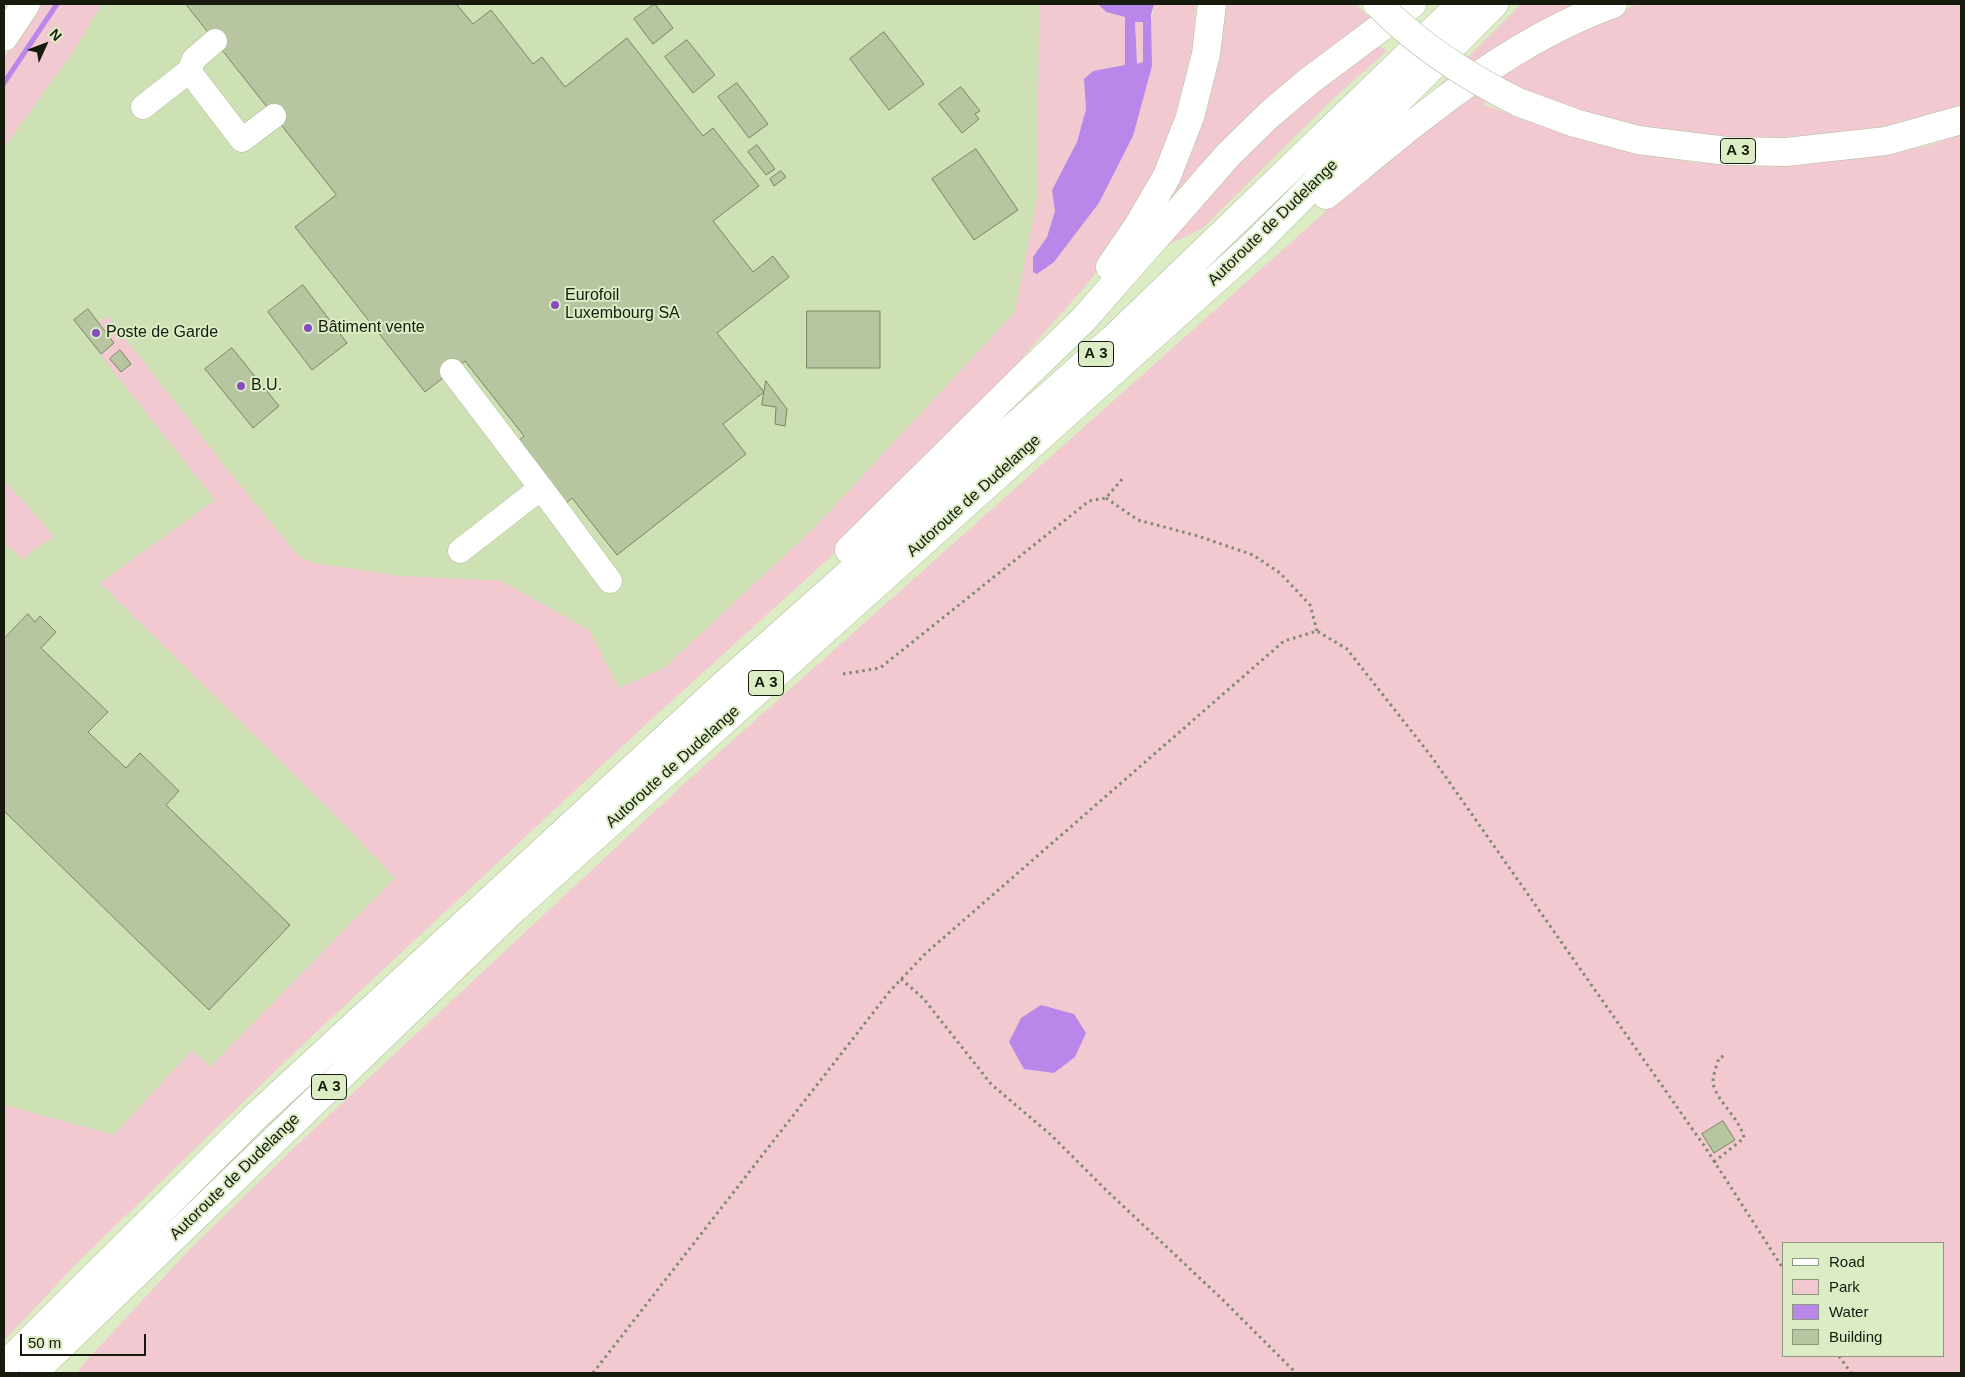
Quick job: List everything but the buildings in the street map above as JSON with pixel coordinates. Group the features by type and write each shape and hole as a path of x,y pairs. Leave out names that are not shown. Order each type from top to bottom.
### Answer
{"main road":[{"path":"4,37 26,4"},
{"name":"A 3","path":"1021,380 1096,288 1138,226 1167,176 1190,117 1206,54 1212,4"},
{"name":"A 3","path":"1378,4 1416,39 1460,71 1518,102 1575,123 1638,140 1727,151 1786,152 1886,141 1961,120"},
{"name":"A 3","path":"718,690 843,557 1083,320 1229,154 1269,115 1309,81 1412,4"},
{"name":"Autoroute de Dudelange","path":"4,1366 24,1343 255,1117 718,690 1114,338 1461,4"},
{"name":"Autoroute de Dudelange","path":"33,1373 515,908 1255,244 1494,4"},
{"name":"A 3","path":"1255,244 1318,201 1457,90 1546,34 1613,4"},
{"name":"A 3","path":"58,1373 142,1266"}],"lane":[{"path":"143,107 189,71 194,59 215,41"},
{"path":"189,71 242,140 274,116"},
{"path":"452,371 610,581"},
{"path":"460,551 541,488"}],"path":[{"path":"843,674 880,668 1089,501 1106,498 1123,478"},
{"path":"1106,498 1138,520 1198,536 1253,555 1280,573 1310,604 1317,631 1347,650 1431,756 1714,1162 1782,1267"},
{"path":"593,1373 884,999 926,953 1284,641 1317,631"},
{"path":"901,980 923,998 991,1084 1051,1135 1106,1190 1221,1298 1296,1373"},
{"path":"1714,1162 1744,1138 1742,1130 1713,1082 1719,1058 1724,1056"},
{"path":"1840,1357 1851,1373"}],"shaded area":[{"path":"102,4 1039,4 1037,200 1015,312 815,527 664,668 619,688 589,630 501,581 401,576 313,563 296,555 108,316 99,323 114,343 101,355 216,500 100,583 332,812 395,878 210,1067 192,1050 114,1135 4,1105 4,148 73,52"}],"green space":[{"path":"38,4 102,4 73,52 4,148 4,58"},
{"path":"1039,4 1098,4 1106,12 1125,17 1125,65 1093,71 1084,79 1086,109 1077,142 1052,190 1055,210 1047,237 1033,257 1054,262 1099,203 1133,136 1154,4 1196,4 1194,45 1165,153 1131,222 1089,282 1008,374 837,551 643,727 296,1051 78,1262 4,1341 4,1105 114,1135 192,1050 210,1067 395,878 332,812 100,583 215,500 100,354 114,343 99,323 108,316 219,459 297,555 313,563 401,576 501,581 589,630 619,688 664,668 815,527 1015,312 1037,200"},
{"path":"1225,4 1355,4 1375,22 1167,209 1161,207 1207,111"},
{"path":"1521,4 1596,4 1426,99"},
{"path":"1638,4 1961,4 1961,110 1892,127 1776,140 1674,134 1596,118 1520,92 1482,104 1579,139 1691,162 1803,165 1924,147 1961,134 1961,1373 77,1373 85,1362 191,1248 295,1147 686,782 1325,212 1440,116 1505,71 1564,37"},
{"path":"1135,22 1143,22 1143,62 1137,65"},
{"path":"1378,44 1387,51 1332,100 1203,228 1162,248 1237,163 1308,96"},
{"path":"4,480 54,536 22,559 4,542"}],"water":[{"path":"1098,4 1154,4 1151,15 1152,66 1133,136 1099,203 1054,262 1037,274 1033,272 1033,257 1047,237 1055,211 1052,190 1077,142 1086,109 1084,79 1093,71 1125,65 1125,17 1106,12","holes":["1135,22 1143,22 1143,62 1137,64"]},
{"path":"1041,1005 1074,1014 1086,1033 1075,1057 1054,1073 1024,1069 1009,1042 1021,1018"}],"waterway":[{"path":"4,83 57,4"}],"place":[{"name":"Eurofoil Luxembourg SA","path":"555,305"},
{"name":"Bâtiment vente","path":"308,328"},
{"name":"Poste de Garde","path":"96,333"},
{"name":"B.U.","path":"241,386"}]}
